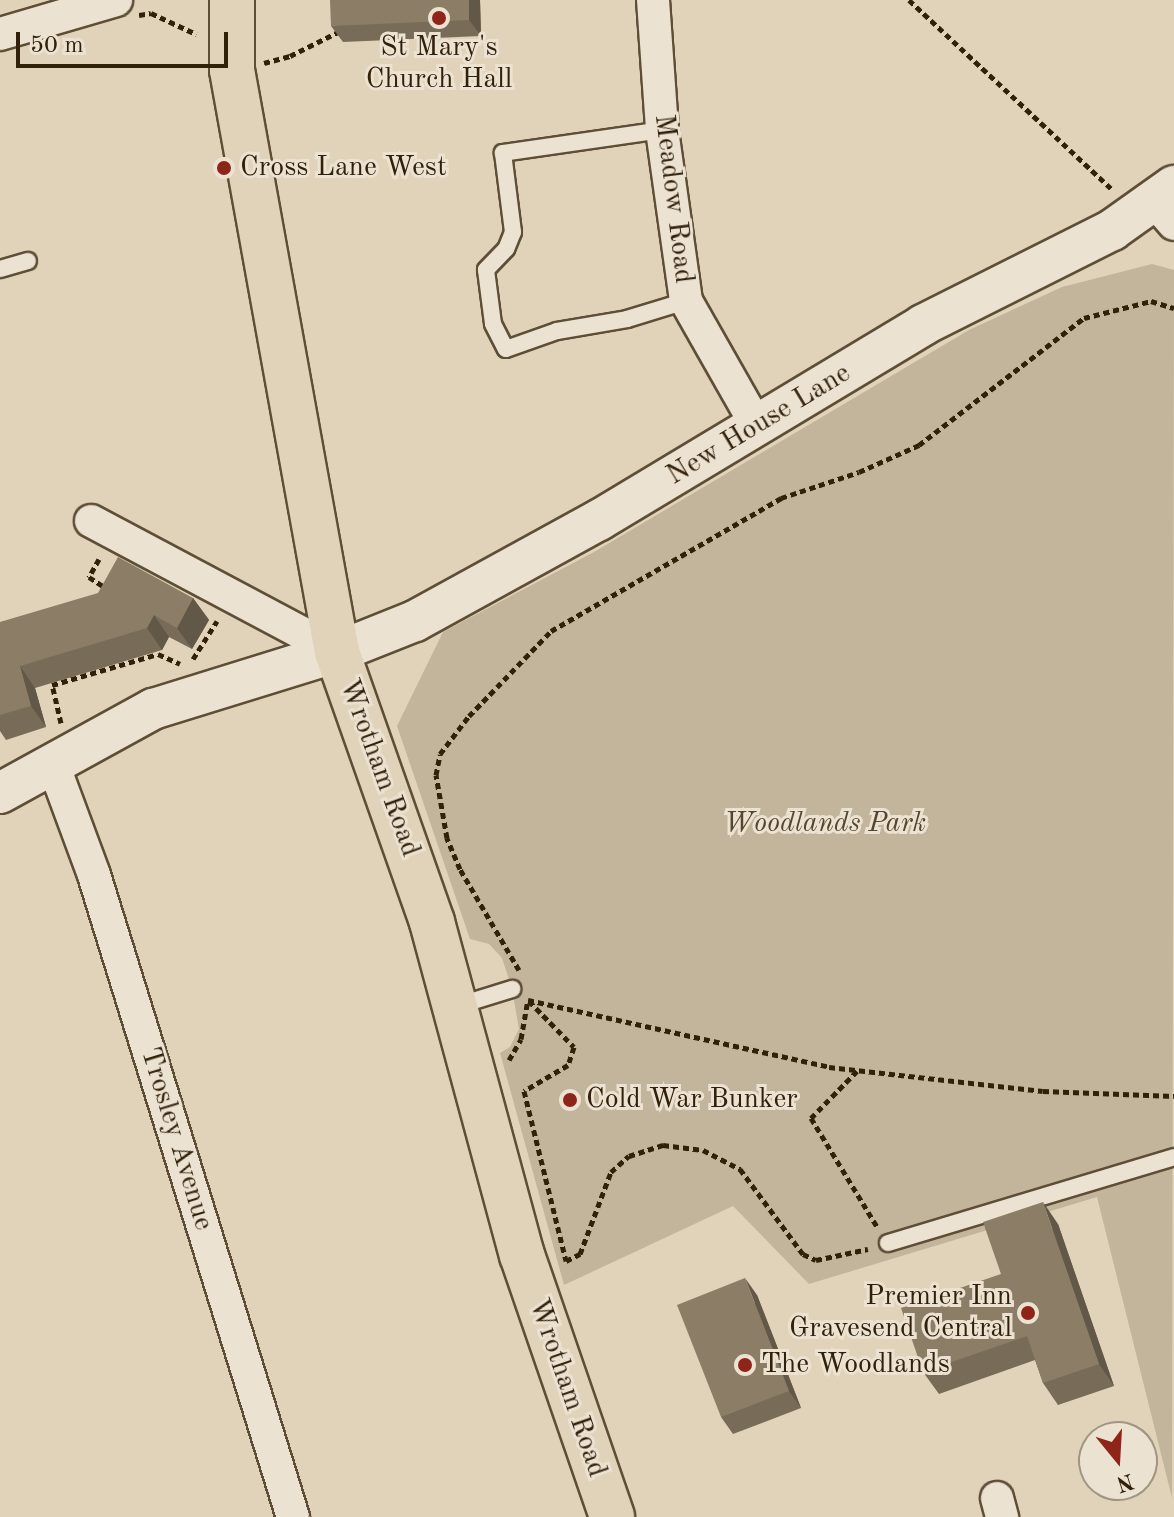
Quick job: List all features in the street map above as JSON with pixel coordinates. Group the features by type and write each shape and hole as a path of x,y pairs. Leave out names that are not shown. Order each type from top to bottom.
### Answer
{"main road":[{"name":"Wrotham Road","path":"232,0 217,56 337,652 402,830 457,1006 522,1255 612,1517"}],"street":[{"name":"Meadow Road","path":"653,0 662,130 686,301 757,426"},
{"path":"0,34 123,9"},
{"name":"New House Lane","path":"337,652 415,621 507,573 923,325 1160,206"},
{"path":"98,535 337,652"},
{"path":"0,793 50,747 153,709 337,652"},
{"name":"Trosley Avenue","path":"50,747 103,904 293,1517"}],"lane":[{"path":"662,130 503,153 513,232 506,249 489,261 487,284 493,324 506,349 557,331 627,319 686,301"},
{"path":"0,269 28,261"},
{"path":"457,1006 512,989"},
{"path":"888,1243 1174,1157"}],"path":[{"path":"909,0 1160,206"},
{"path":"123,9 151,13 193,31 217,56 290,56 342,30"},
{"path":"520,971 460,869 447,838 436,775 440,754 469,716 551,631 781,498 859,472 919,445 1084,318 1151,301 1174,308"},
{"path":"98,535 89,577 104,586 109,599"},
{"path":"50,747 62,722 52,685 158,654 178,664 198,656 216,624 211,614"},
{"path":"509,1060 521,1039 527,1000"},
{"path":"527,1000 757,1054 857,1071 1043,1091 1174,1096"},
{"path":"527,1000 574,1047 568,1065 524,1091 566,1261 580,1254 611,1172 629,1156 663,1145 703,1150 740,1169 803,1254 816,1260 888,1243 811,1118 857,1071"}],"green space":[{"name":"Woodlands Park","path":"1152,264 1174,270 1172,1498 1158,1442 1158,1421 1153,1421 1097,1197 809,1284 733,1206 564,1285 500,1053 510,1047 519,1029 512,989 502,958 489,944 470,939 397,726 443,632 594,552 969,330 1062,287"}],"building":[{"path":"330,0 469,0 469,20 331,26"},
{"path":"118,557 193,598 177,628 154,615 147,628 20,666 31,706 0,715 0,622 98,593"},
{"name":"Premier Inn Gravesend Central","path":"1043,1202 1099,1364 1043,1383 1027,1336 923,1372 901,1308 1001,1274 983,1222"},
{"name":"The Woodlands","path":"745,1278 789,1391 721,1417 677,1305"}],"place":[{"name":"St Mary's Church Hall","path":"439,18"},
{"name":"Cross Lane West","path":"224,168"},
{"name":"Cold War Bunker","path":"570,1100"},
{"name":"Premier Inn Gravesend Central","path":"1028,1313"},
{"name":"The Woodlands","path":"745,1365"}]}
